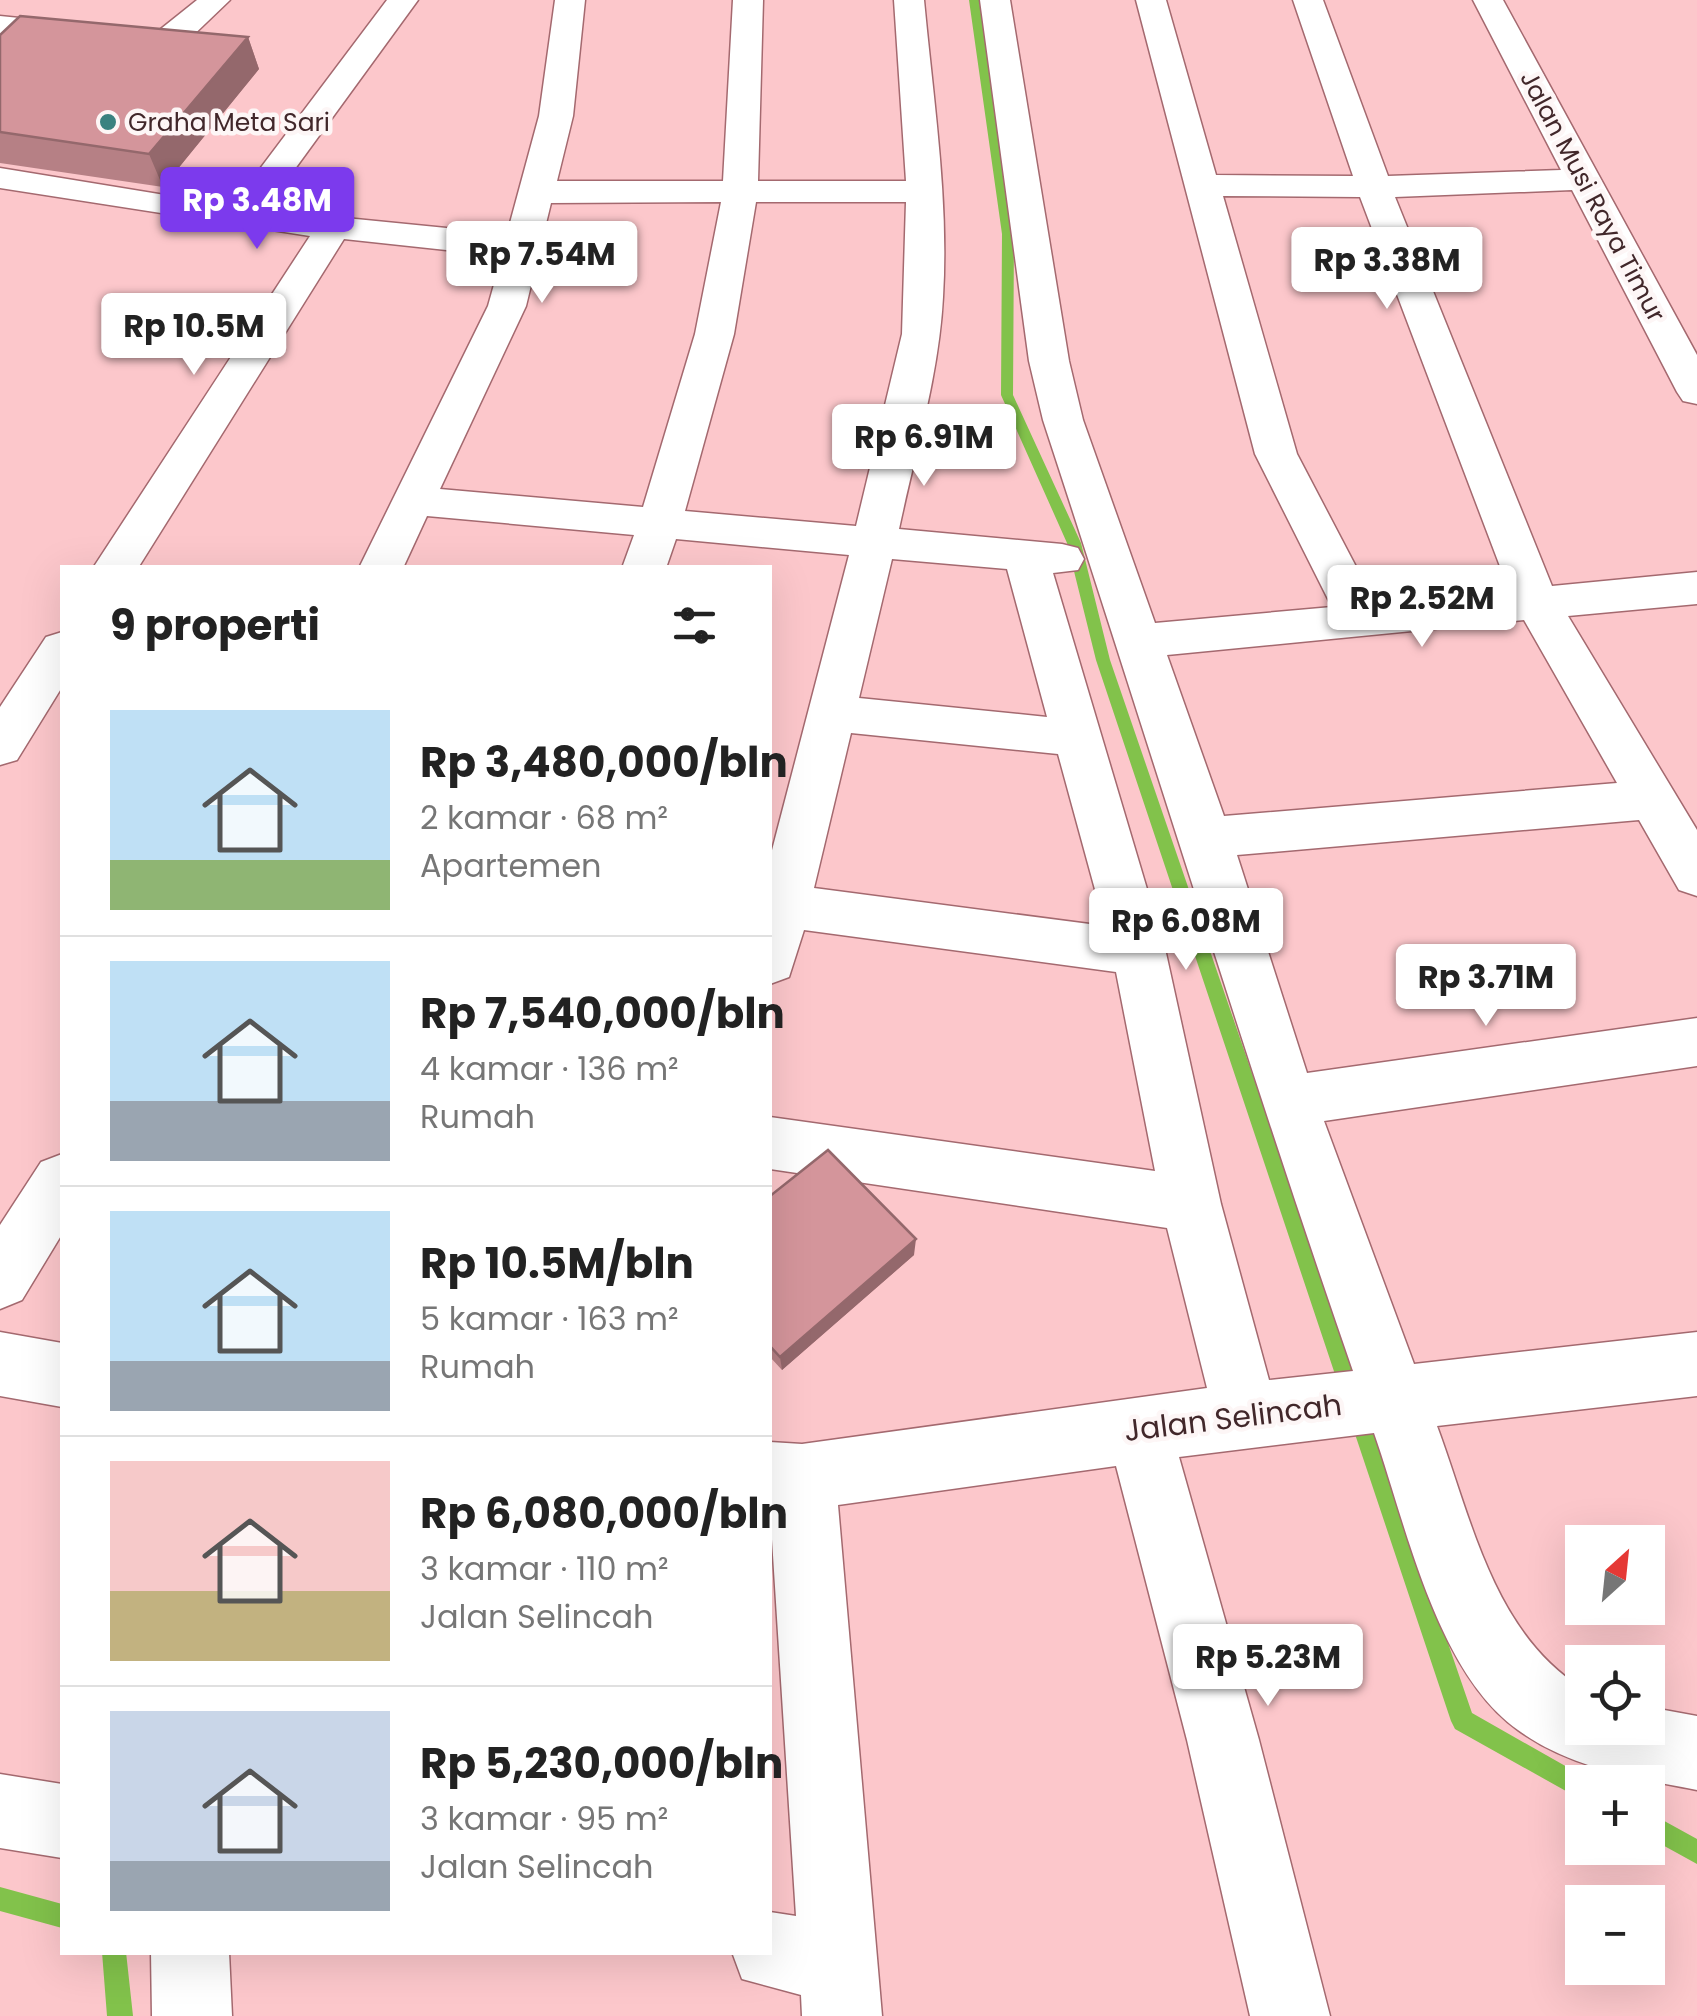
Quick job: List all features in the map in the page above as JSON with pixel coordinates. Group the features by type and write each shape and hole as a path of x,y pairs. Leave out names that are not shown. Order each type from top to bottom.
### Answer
{"street":[{"path":"0,25 165,41 215,0"},
{"path":"241,218 403,0"},
{"path":"382,565 506,306 525,246 556,116 570,0"},
{"path":"645,565 714,328 740,189 748,0"},
{"path":"772,953 874,544 920,334 925,293 924,190 910,0"},
{"path":"995,0 1049,361 1063,420 1078,738 1139,953 1192,1204 1264,1414"},
{"path":"1150,0 1276,454 1360,618"},
{"path":"1308,0 1374,186 1534,600 1697,875"},
{"name":"Jalan Musi Raya Timur","path":"1488,0 1587,179 1697,392"},
{"path":"0,178 241,218 525,246"},
{"path":"1202,185 1374,186 1587,179"},
{"path":"538,192 924,190"},
{"path":"116,565 334,228"},
{"path":"414,501 874,544 1070,558 1140,642 1206,838 1381,1400 1497,1662 1536,1702 1565,1716"},
{"path":"1140,642 1534,600 1697,588"},
{"path":"0,747 60,652"},
{"path":"830,713 1078,738"},
{"path":"1206,838 1652,799"},
{"path":"784,906 1139,953"},
{"path":"1288,1100 1697,1042"},
{"path":"772,1144 1192,1204"},
{"path":"0,1279 60,1184"},
{"path":"0,1364 60,1375"},
{"name":"Jalan Selincah","path":"786,1476 1139,1429 1697,1364"},
{"path":"1139,1429 1223,1740 1290,2016"},
{"path":"786,1476 816,1976"},
{"path":"1652,1745 1697,1754"},
{"path":"0,1811 60,1820"},
{"path":"190,1955 192,2016"}],"building":[{"name":"Graha Meta Sari","path":"20,16 248,37 149,154 0,132 0,35"},
{"path":"828,1150 916,1239 780,1357 772,1348 772,1194"}],"waterway":[{"path":"974,0 1008,234 1007,395 1074,543 1103,660 1463,1721 1565,1778"},
{"path":"1665,1834 1697,1852"},
{"path":"0,1899 60,1915"},
{"path":"114,1955 120,2016"}],"place":[{"name":"Graha Meta Sari","path":"108,122"}]}
